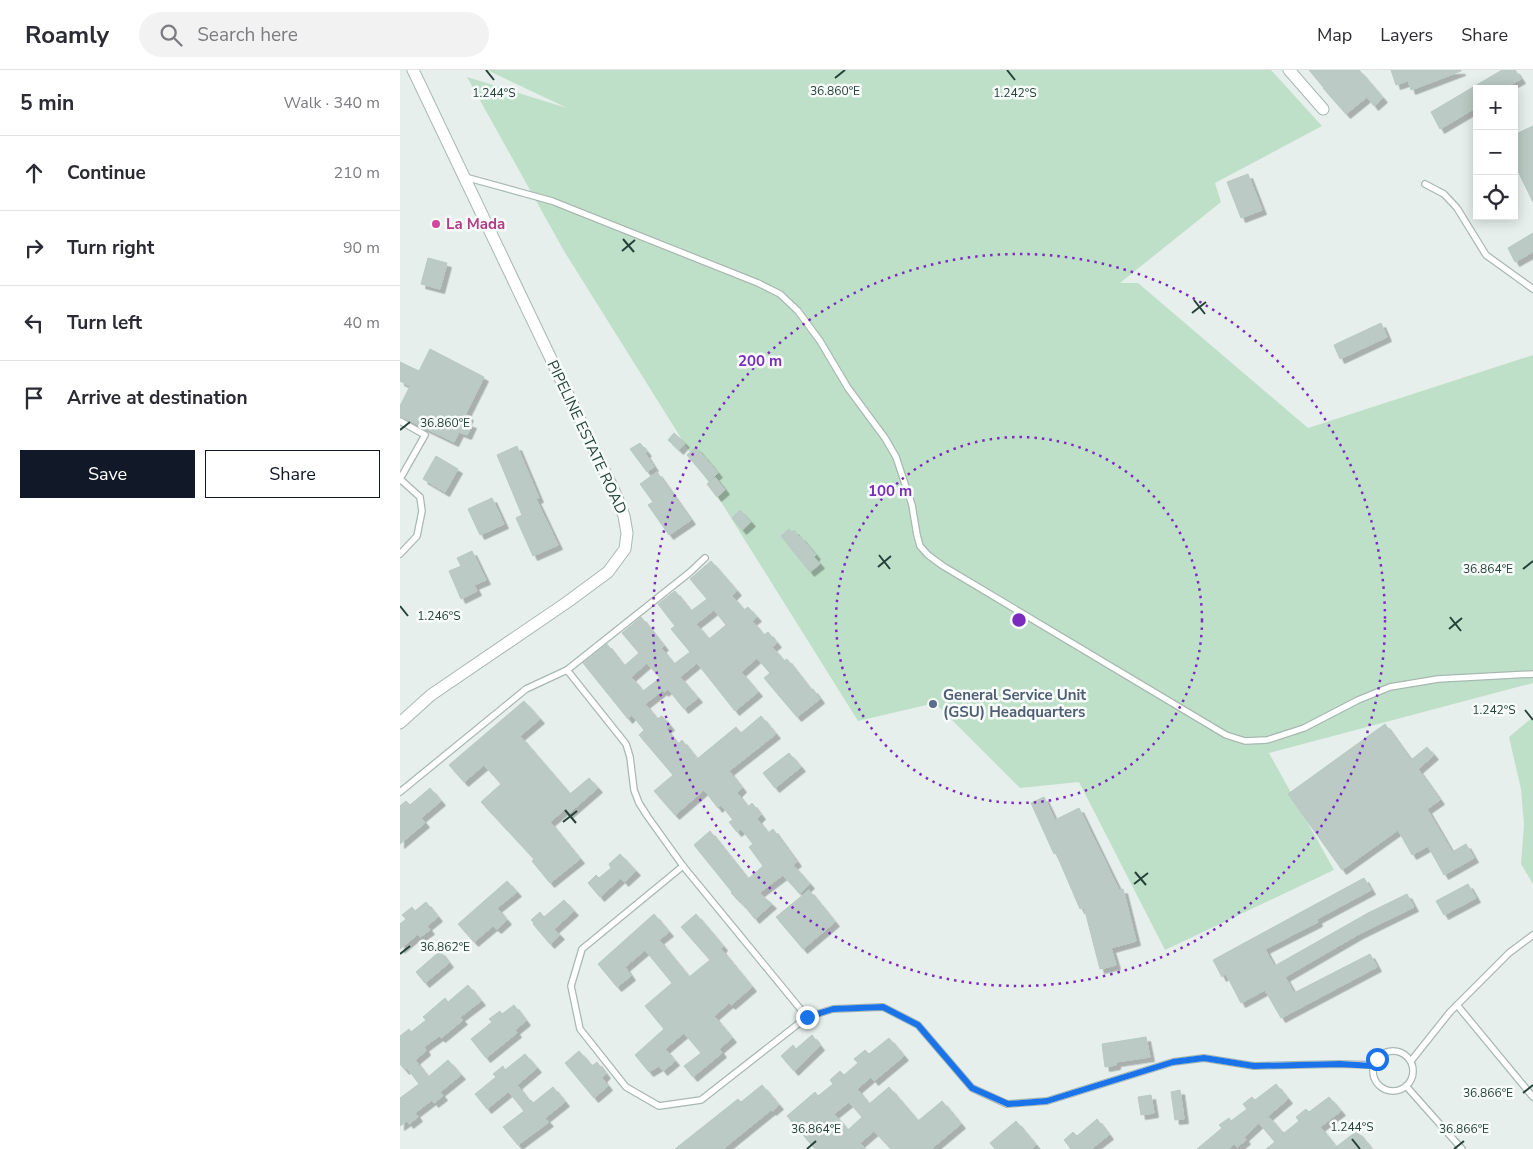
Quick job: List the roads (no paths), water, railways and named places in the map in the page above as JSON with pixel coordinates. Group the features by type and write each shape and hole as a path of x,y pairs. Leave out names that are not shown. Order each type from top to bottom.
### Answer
{"street":[{"name":"PIPELINE ESTATE ROAD","path":"400,723 431,696 608,572 625,549 627,533 624,516 616,494 412,70"},
{"path":"1289,70 1323,109"}],"lane":[{"path":"463,176 552,200 758,282 780,294 798,311 820,341 848,388 885,438 896,457 912,505 920,546 928,555 952,572 1226,735 1245,741 1267,740 1304,728 1358,700 1390,687 1438,679 1533,674"},
{"path":"1425,184 1444,194 1457,208 1486,255 1533,289"},
{"path":"400,421 425,435 400,479 420,497 422,511 416,536 400,554"},
{"path":"400,792 526,689 567,670 689,573 705,558"},
{"path":"567,670 626,744 630,757 634,790 639,803 683,866 807,1017"},
{"path":"683,866 582,950 571,986 580,1029 626,1087 659,1106 701,1100 807,1017 833,1009 883,1007 918,1025 972,1088 1008,1104 1047,1101 1173,1062 1204,1058 1254,1066 1340,1064 1374,1066"},
{"path":"1411,1061 1457,1005 1509,953 1533,935"},
{"path":"1457,1005 1533,1097"},
{"path":"1388,1052 1401,1053 1411,1061 1413,1074 1406,1086 1399,1090 1391,1090 1383,1088 1377,1082 1374,1066 1377,1059 1388,1052"},
{"path":"1406,1086 1462,1149"}],"place":[{"name":"La Mada","path":"436,224"},
{"name":"General Service Unit (GSU) Headquarters","path":"933,704"}]}
